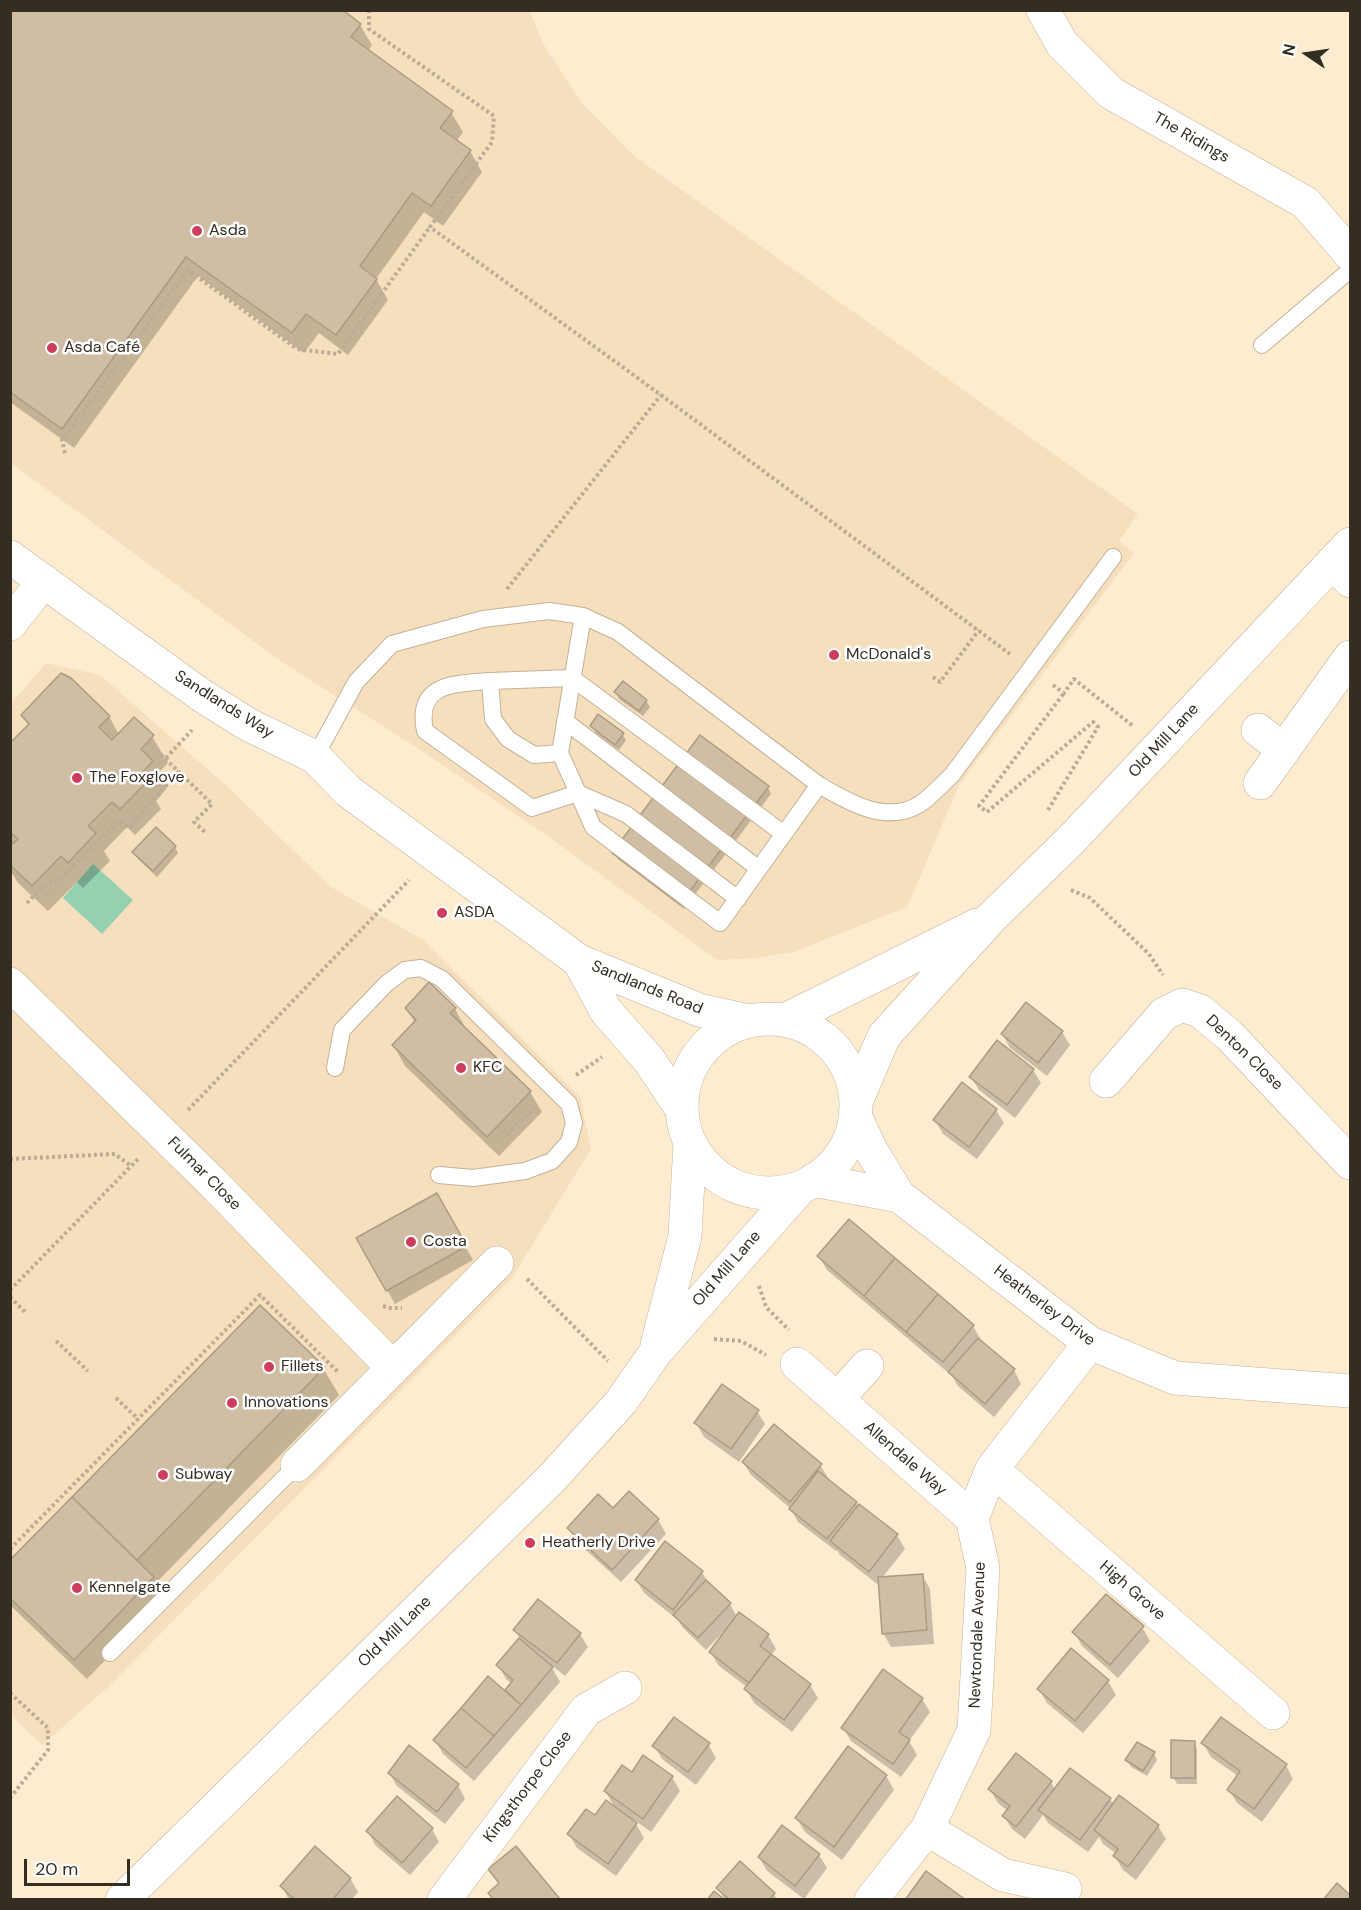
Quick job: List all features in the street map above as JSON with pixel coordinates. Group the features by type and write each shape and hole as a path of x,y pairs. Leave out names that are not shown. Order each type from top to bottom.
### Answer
{"street":[{"name":"The Ridings","path":"1043,10 1062,44 1111,93 1306,203 1350,254"},
{"name":"Sandlands Way","path":"10,557 201,694 249,725 315,756 348,791 579,961"},
{"name":"Old Mill Lane","path":"122,1899 552,1478 621,1402 655,1353 807,1183 826,1171 837,1160 848,1143 855,1109 884,1036 992,917 1071,840 1344,562"},
{"path":"10,624 44,581"},
{"path":"1260,783 1350,657"},
{"path":"1258,730 1284,750"},
{"name":"Old Mill Lane","path":"785,1020 992,917"},
{"name":"Sandlands Road","path":"579,961 699,1010 749,1021"},
{"name":"Sandlands Road","path":"579,961 606,1011 649,1060 681,1108"},
{"name":"Fulmar Close","path":"10,984 243,1214 393,1368"},
{"path":"1106,1081 1164,1014 1182,1005"},
{"name":"Denton Close","path":"1182,1005 1200,1011 1229,1035 1350,1163"},
{"name":"Old Mill Lane","path":"807,1183 768,1193 744,1190 722,1179 703,1164 690,1143 681,1108 686,1078 700,1052 722,1032 749,1021 767,1018 785,1020 807,1027 827,1040 842,1058 852,1079 855,1109"},
{"name":"Heatherley Drive","path":"855,1109 871,1150 899,1196 1090,1343 1175,1378 1350,1391"},
{"name":"Old Mill Lane","path":"655,1353 685,1236 690,1143"},
{"name":"Heatherley Drive","path":"807,1183 899,1196"},
{"path":"297,1465 497,1263"},
{"path":"972,1518 992,1469 1090,1343"},
{"name":"Allendale Way","path":"794,1360 972,1518"},
{"path":"837,1399 867,1366"},
{"name":"High Grove","path":"992,1469 1273,1713"},
{"name":"Newtondale Avenue","path":"871,1899 927,1829 974,1730 983,1568 972,1518"},
{"name":"Kingsthorpe Close","path":"444,1899 586,1710 625,1688"},
{"path":"927,1829 1003,1875 1065,1889"}],"lane":[{"path":"1262,345 1350,270"},
{"path":"315,756 356,682 392,644 483,619 549,611 583,616 618,632 819,785 844,800 869,810 894,813 920,804 952,775 1113,557"},
{"path":"583,616 560,753 578,794 593,827 720,923 819,785"},
{"path":"738,898 626,814 578,794 532,808 425,731 422,717 425,703 445,685 572,678 784,834"},
{"path":"490,681 493,719 508,739 534,755 560,753"},
{"path":"565,720 759,868"},
{"path":"334,1068 342,1030 387,983 405,970 420,968 442,979 569,1104 574,1124 569,1142 552,1161 525,1171 484,1177 439,1175"},
{"path":"111,1653 297,1465"}],"path":[{"path":"65,453 62,440 188,270 297,349 338,354 492,142 494,116 369,29 369,10"},
{"path":"430,227 1064,693"},
{"path":"161,307 167,311"},
{"path":"110,375 116,380"},
{"path":"483,619 661,395"},
{"path":"933,677 940,682 979,630"},
{"path":"1044,818 1098,727 1094,722 987,812 980,806 1074,679 1160,747"},
{"path":"166,758 196,725"},
{"path":"148,741 212,804 194,822 205,832"},
{"path":"27,903 43,886 59,880 119,821 129,828 179,771"},
{"path":"185,1113 410,879"},
{"path":"1070,890 1090,898 1149,954 1182,1005"},
{"path":"574,1076 610,1052"},
{"path":"498,1126 507,1134 538,1106"},
{"path":"10,1290 144,1152"},
{"path":"10,1159 115,1154 131,1166"},
{"path":"711,1339 741,1341 784,1364 794,1360 800,1342 766,1307 758,1279"},
{"path":"10,1549 260,1295 342,1376"},
{"path":"10,1297 27,1314"},
{"path":"56,1341 88,1371"},
{"path":"116,1398 138,1419"},
{"path":"10,1693 48,1728 48,1750 10,1798"}],"shaded area":[{"path":"529,10 544,45 582,103 634,156 1138,514 1119,541 1134,553 959,785 907,907 793,952 756,958 717,960 555,841 416,747 282,662 11,463 11,11"},
{"path":"46,663 100,675 230,789 331,887 423,940 580,1097 591,1149 512,1278 107,1688 42,1745 11,1715 10,705"}],"green space":[{"path":"93,864 133,900 102,934 63,898"}],"building":[{"name":"Asda","path":"10,10 343,10 361,24 351,37 453,111 440,128 471,150 431,206 412,193 360,266 377,279 336,335 306,314 292,333 186,257 62,429 10,392"},
{"name":"The Foxglove","path":"61,673 71,678 110,716 99,727 112,740 134,717 154,735 141,749 153,761 140,775 147,782 120,809 112,802 88,826 96,833 68,863 61,856 32,886 10,865 10,846 18,839 10,832 10,743 29,724 21,715"},
{"path":"623,681 647,700 639,711 614,692"},
{"path":"598,714 624,733 615,745 590,726"},
{"path":"700,735 769,786 680,904 612,853"},
{"path":"156,827 176,846 153,871 132,852"},
{"name":"KFC","path":"429,982 456,1008 450,1013 531,1091 487,1137 392,1045 416,1020 405,1008"},
{"path":"1026,1002 1063,1031 1038,1063 1001,1034"},
{"path":"997,1040 1034,1069 1007,1105 969,1077"},
{"path":"962,1082 997,1109 969,1147 933,1120"},
{"name":"Costa","path":"437,1193 467,1246 386,1291 356,1238"},
{"path":"849,1219 895,1258 864,1296 817,1256"},
{"path":"895,1258 938,1294 906,1332 864,1296"},
{"path":"938,1294 974,1325 943,1362 906,1332"},
{"path":"260,1305 325,1367 137,1560 72,1497"},
{"path":"978,1338 1015,1369 985,1404 948,1372"},
{"path":"722,1384 759,1410 731,1449 694,1423"},
{"path":"774,1424 822,1464 790,1502 742,1462"},
{"path":"818,1471 857,1502 827,1539 789,1509"},
{"path":"629,1491 659,1519 612,1570 567,1528 598,1494 613,1508"},
{"name":"Kennelgate","path":"72,1497 154,1577 74,1660 10,1598 10,1560"},
{"path":"859,1504 898,1534 869,1572 830,1541"},
{"path":"665,1541 703,1571 673,1610 635,1580"},
{"path":"923,1574 927,1630 882,1634 878,1577"},
{"path":"706,1580 731,1603 698,1638 673,1615"},
{"path":"1106,1594 1144,1626 1110,1665 1072,1632"},
{"path":"538,1599 581,1633 557,1663 513,1630"},
{"path":"739,1612 769,1634 760,1646 771,1654 749,1683 709,1652"},
{"path":"519,1638 553,1667 521,1705 505,1690 513,1680 496,1665"},
{"path":"1071,1648 1109,1680 1075,1721 1037,1689"},
{"path":"771,1654 811,1684 784,1720 744,1689"},
{"path":"883,1669 923,1698 899,1732 910,1740 893,1764 841,1728"},
{"path":"488,1676 521,1705 494,1736 461,1708"},
{"path":"461,1708 494,1736 466,1768 433,1740"},
{"path":"674,1717 710,1743 688,1772 652,1746"},
{"path":"1221,1717 1287,1764 1254,1809 1227,1790 1240,1771 1201,1743"},
{"path":"1171,1740 1195,1741 1195,1778 1171,1778"},
{"path":"1137,1742 1155,1752 1143,1771 1125,1760"},
{"path":"409,1745 459,1784 437,1812 388,1773"},
{"path":"848,1746 887,1775 834,1847 795,1818"},
{"path":"1016,1753 1052,1781 1016,1827 1002,1816 1010,1806 988,1789"},
{"path":"643,1755 673,1776 643,1819 604,1791 622,1765 632,1772"},
{"path":"1070,1768 1111,1798 1080,1840 1038,1810"},
{"path":"1119,1795 1159,1825 1128,1867 1113,1856 1118,1849 1094,1830"},
{"path":"397,1796 433,1828 402,1863 366,1831"},
{"path":"606,1800 637,1823 608,1864 567,1834 586,1809 595,1815"},
{"path":"782,1825 820,1854 795,1886 758,1857"},
{"path":"315,1846 351,1878 332,1900 295,1900 280,1886"},
{"path":"516,1846 559,1900 494,1900 488,1893 499,1883 488,1869"},
{"path":"740,1861 775,1893 769,1900 730,1900 716,1888"},
{"path":"926,1871 966,1900 905,1900"},
{"path":"1337,1883 1350,1895 1350,1900 1323,1900"},
{"path":"714,1891 725,1900 707,1900"}],"place":[{"name":"Asda","path":"197,231"},
{"name":"Asda Café","path":"52,348"},
{"name":"McDonald's","path":"834,655"},
{"name":"The Foxglove","path":"77,778"},
{"name":"ASDA","path":"442,913"},
{"name":"KFC","path":"461,1068"},
{"name":"Costa","path":"411,1242"},
{"name":"Fillets","path":"269,1367"},
{"name":"Innovations","path":"232,1403"},
{"name":"Subway","path":"163,1475"},
{"name":"Heatherly Drive","path":"530,1543"},
{"name":"Kennelgate","path":"77,1588"}]}
